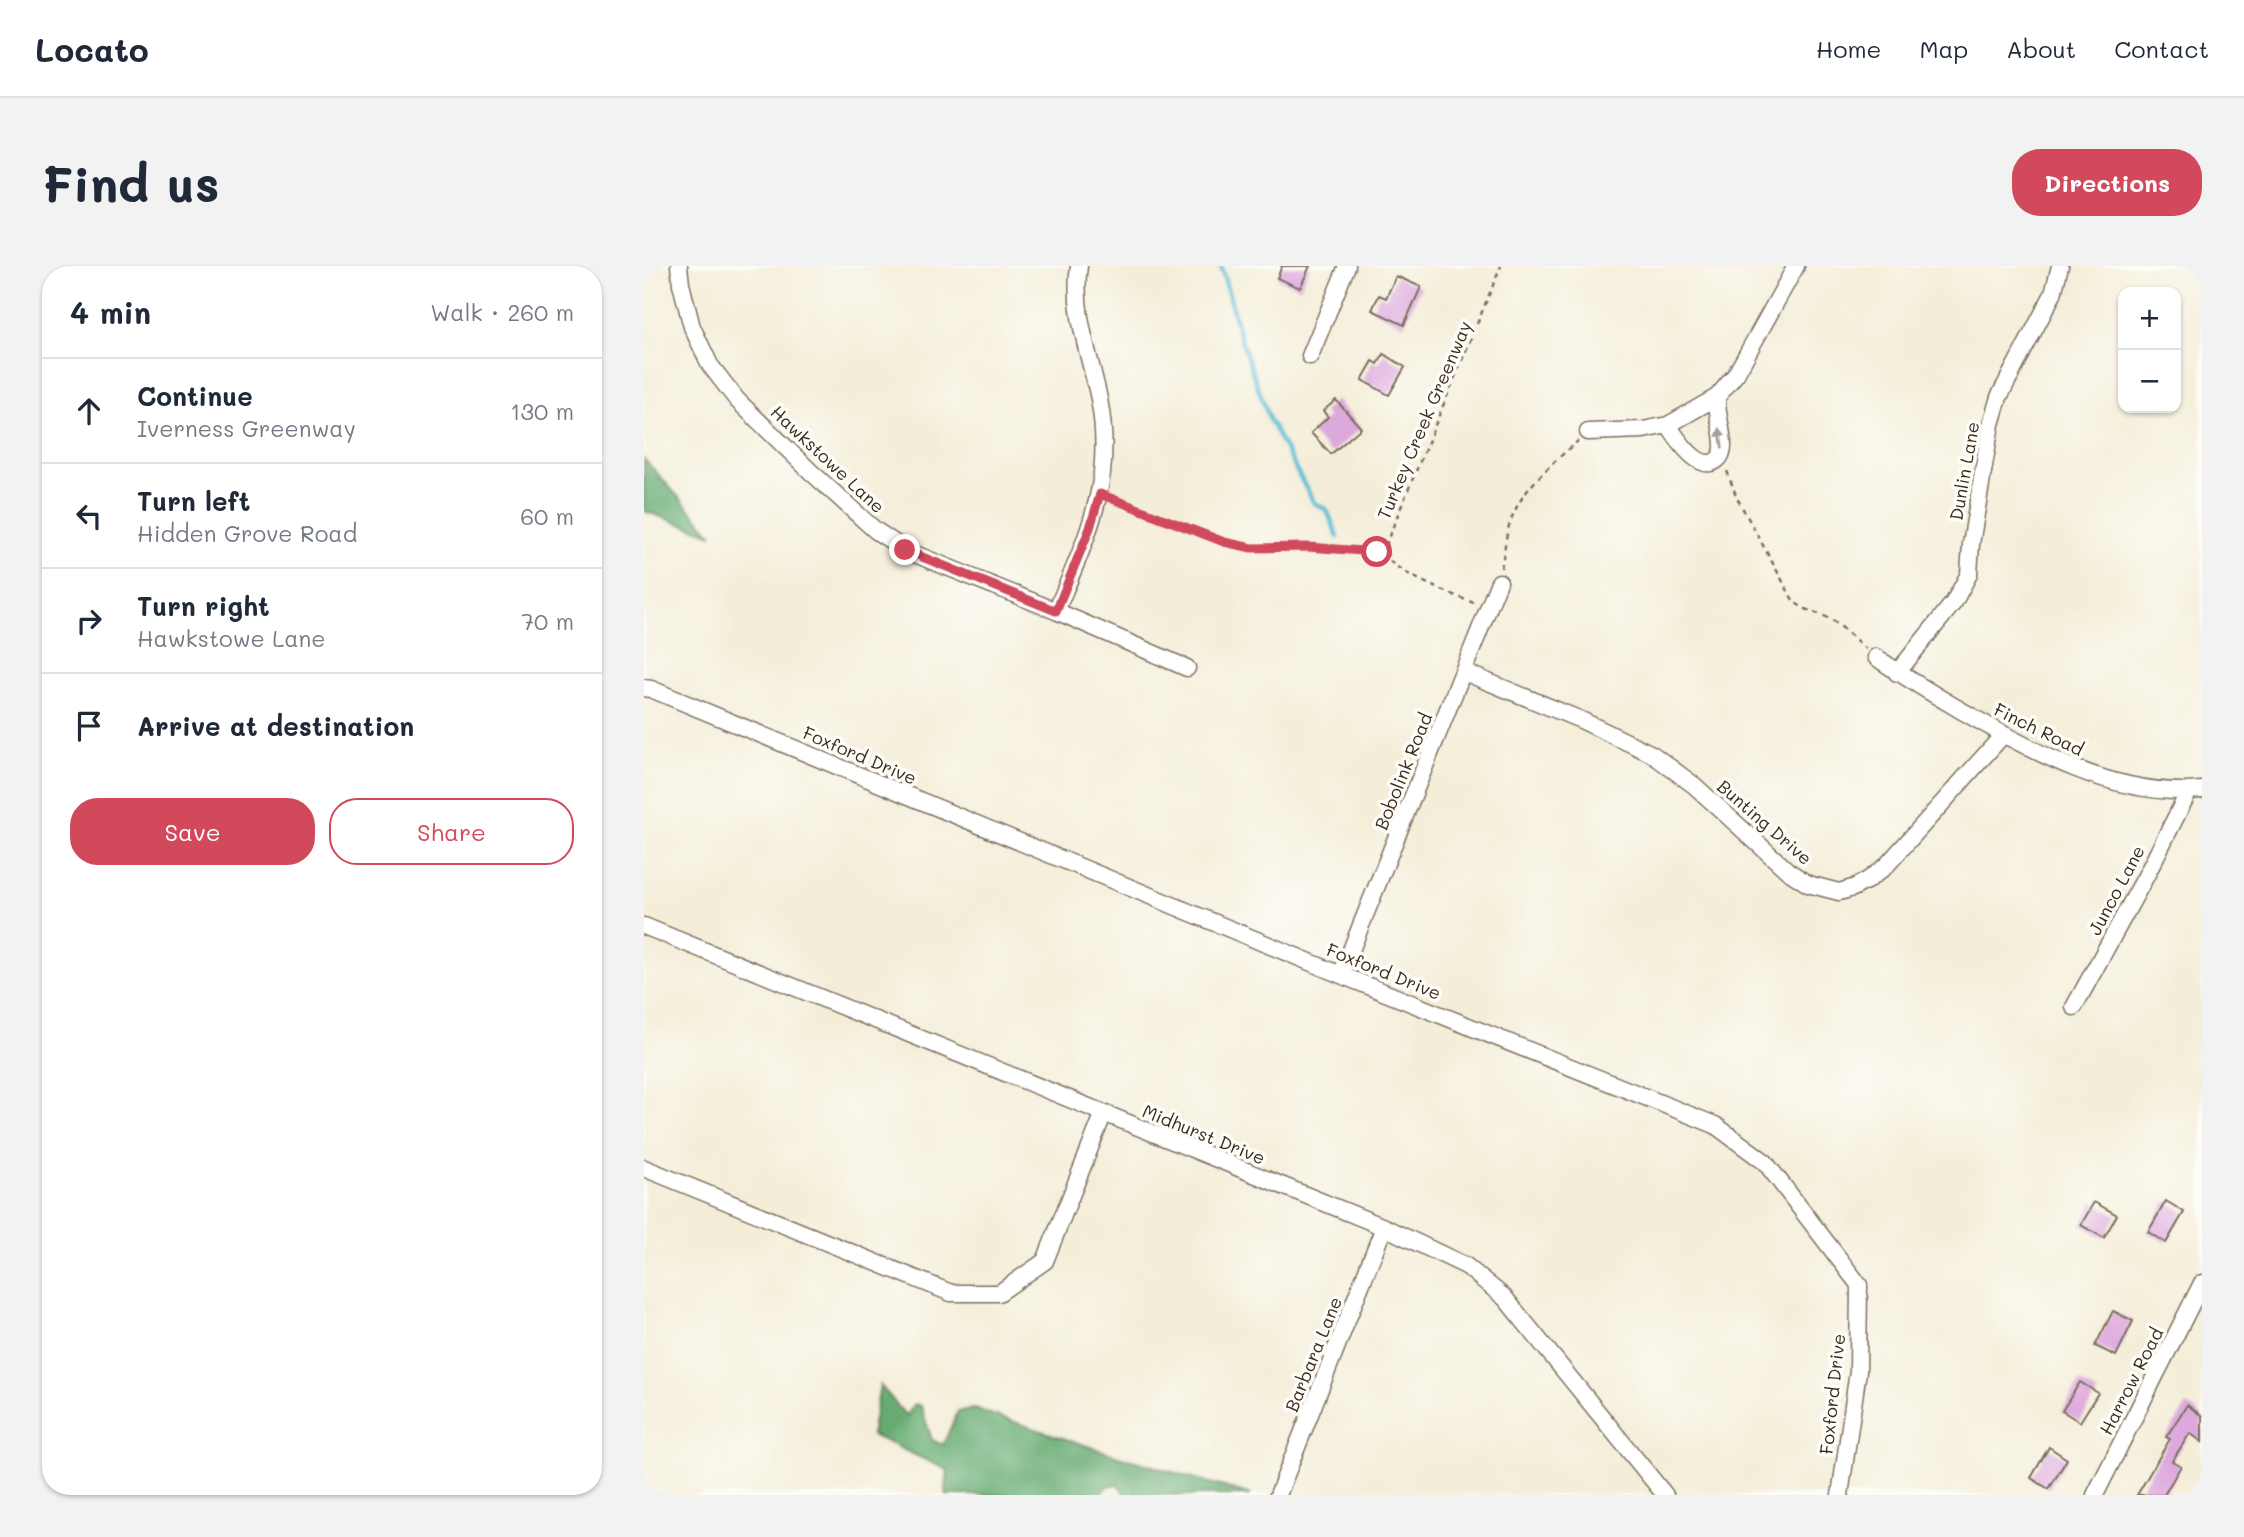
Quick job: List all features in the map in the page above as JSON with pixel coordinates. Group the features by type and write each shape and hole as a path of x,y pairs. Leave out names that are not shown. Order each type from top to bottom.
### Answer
{"street":[{"name":"Hawkstowe Lane","path":"679,266 692,327 710,365 737,400 875,530 905,550 1056,611 1186,668"},
{"path":"1056,611 1090,528 1100,494 1105,449 1099,400 1079,315 1079,266"},
{"path":"1310,356 1347,266"},
{"path":"1588,432 1643,430 1668,425 1707,405 1736,374 1796,266"},
{"name":"Dunlin Lane","path":"1897,673 1954,603 1969,574 1978,504 1999,397 2053,294 2060,266"},
{"path":"1668,425 1694,458 1711,464 1719,459 1723,449 1716,407 1717,397"},
{"name":"Bobolink Road","path":"1341,975 1499,582"},
{"name":"Finch Road","path":"1876,657 1897,673 2003,735 2076,769 2158,790 2196,790"},
{"name":"Bunting Drive","path":"1464,672 1581,720 1652,754 1695,786 1788,871 1808,884 1839,892 1868,880 1885,866 2003,735"},
{"name":"Foxford Drive","path":"644,688 1341,975 1715,1125 1765,1162 1859,1285 1857,1371 1840,1495"},
{"name":"Junco Lane","path":"2074,1007 2196,790"},
{"name":"Midhurst Drive","path":"644,926 1103,1115 1384,1227 1466,1266 1505,1298 1665,1495"},
{"path":"644,1168 951,1293 999,1293 1045,1261 1103,1115"},
{"name":"Barbara Lane","path":"1278,1495 1384,1227"},
{"name":"Harrow Road","path":"2095,1495 2202,1283"}],"path":[{"name":"Turkey Creek Greenway","path":"1388,554 1387,541 1501,266"},
{"path":"1499,582 1514,512 1542,474 1588,432"},
{"path":"1719,459 1728,473 1737,498 1793,600 1801,607 1821,614 1839,625 1876,657"},
{"path":"1100,494 1224,542 1252,548 1308,547 1388,554 1396,567 1443,591 1489,609"}],"green space":[{"path":"644,459 713,535 644,511"},
{"path":"880,1385 906,1416 914,1404 921,1406 932,1440 943,1445 958,1411 975,1409 1115,1455 1251,1495 1125,1495 1118,1484 1108,1486 1099,1495 945,1495 948,1470 871,1435"}],"building":[{"path":"1282,266 1310,266 1300,288 1277,278"},
{"path":"1396,276 1421,287 1404,325 1372,310 1379,295 1386,298"},
{"path":"1384,354 1405,367 1389,395 1362,380 1373,361 1378,364"},
{"path":"1336,400 1361,428 1331,454 1311,433 1328,417 1323,411"},
{"path":"2166,1201 2184,1212 2166,1243 2148,1232"},
{"path":"2094,1202 2117,1215 2104,1238 2081,1225"},
{"path":"2113,1311 2133,1321 2116,1356 2095,1346"},
{"path":"2080,1382 2098,1393 2080,1422 2062,1411"},
{"path":"2187,1405 2202,1416 2202,1442 2190,1433 2172,1461 2181,1466 2164,1495 2137,1495 2170,1439 2166,1437"},
{"path":"2049,1447 2067,1459 2049,1489 2031,1478"}],"waterway":[{"path":"1221,266 1240,337 1270,421 1314,503 1327,510 1338,537"}],"route":[{"path":"905,550 1056,611 1090,528 1100,494 1224,542 1252,548 1308,547 1377,552"}]}
